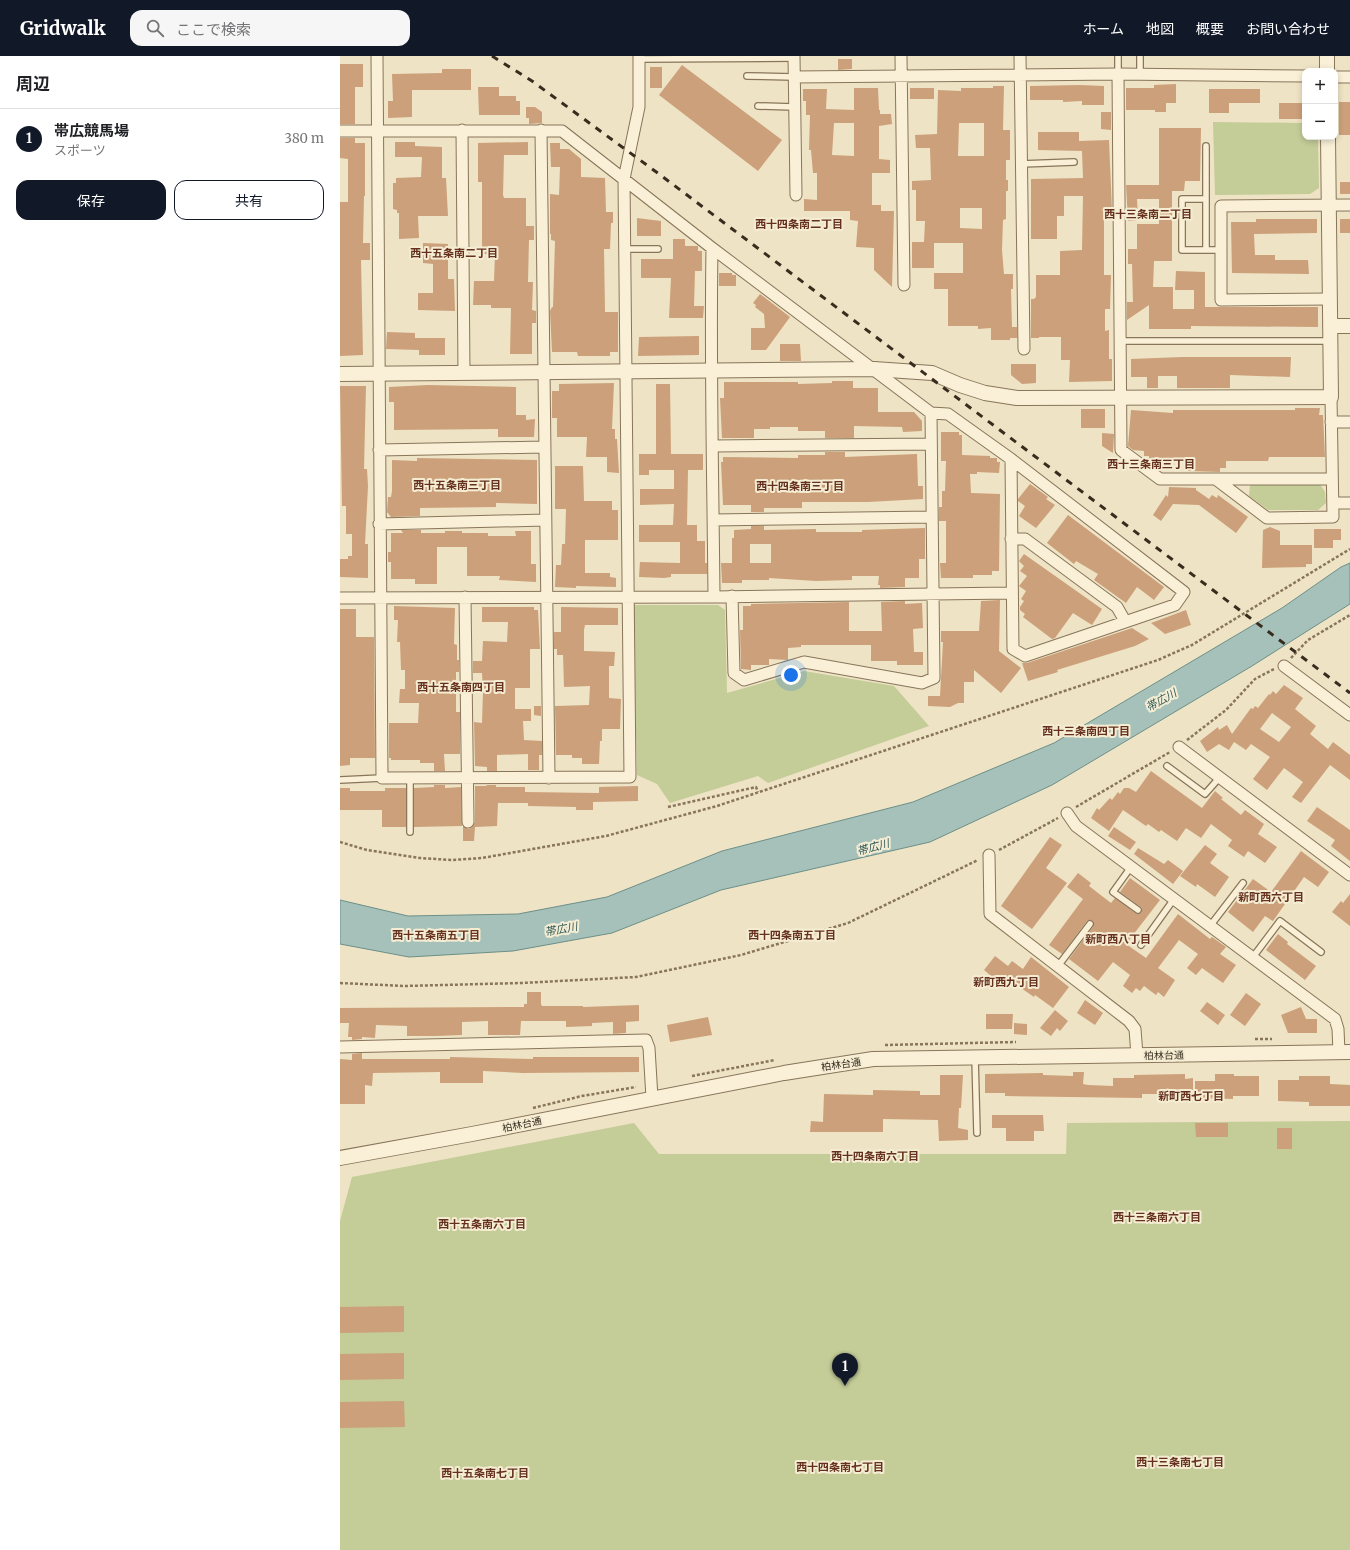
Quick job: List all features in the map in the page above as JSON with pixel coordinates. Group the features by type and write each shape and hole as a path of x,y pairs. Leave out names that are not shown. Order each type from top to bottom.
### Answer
{"street":[{"path":"377,56 379,524 382,778 630,777 624,179 639,107 639,58"},
{"path":"900,56 904,285"},
{"path":"1020,56 1024,348"},
{"path":"1327,56 1327,68"},
{"path":"794,57 796,195"},
{"path":"794,77 901,77 1020,74 1302,76"},
{"path":"1118,74 1121,450 1160,479 1332,479"},
{"path":"1338,77 1350,77"},
{"path":"462,130 464,373"},
{"path":"540,130 549,778"},
{"path":"340,131 562,131 712,248 931,413 948,414 1011,459 1184,592 1175,605 1025,656 1013,649 1011,593 1011,459"},
{"path":"1217,480 1266,518 1332,517 1328,140"},
{"path":"1330,299 1221,300 1221,206 1350,205"},
{"path":"712,248 710,371 713,446 714,597"},
{"path":"1330,326 1350,326"},
{"path":"340,374 874,370 932,373 960,385 985,393 1017,398 1331,397"},
{"path":"732,596 734,673 744,680 804,662 922,684 934,678 931,413"},
{"path":"1331,422 1350,422"},
{"path":"713,446 931,444"},
{"path":"379,450 544,447"},
{"path":"1332,503 1350,503"},
{"path":"713,520 932,517"},
{"path":"379,524 545,520"},
{"path":"1011,539 1025,539 1117,607 1125,621"},
{"path":"340,598 714,597 1011,593"},
{"path":"465,597 468,822"},
{"path":"1284,666 1350,715"},
{"path":"1179,747 1350,874"},
{"path":"1067,813 1076,826 1335,1018 1344,1052"},
{"path":"990,855 990,914 1129,1021 1135,1029 1137,1055"},
{"path":"340,1047 646,1040 649,1048 652,1098"},
{"name":"柏林台通","path":"340,1158 472,1134 826,1065 873,1059 1344,1052"}],"lane":[{"path":"1118,56 1118,74"},
{"path":"1140,56 1140,74"},
{"path":"639,58 794,57"},
{"path":"747,76 794,77"},
{"path":"758,106 794,107"},
{"path":"1206,146 1206,250"},
{"path":"1021,164 1074,162"},
{"path":"1206,199 1182,199 1182,250 1221,250"},
{"path":"625,249 658,249"},
{"path":"1121,341 1330,341"},
{"path":"1167,766 1206,794 1220,777"},
{"path":"340,780 382,778"},
{"path":"410,778 410,832"},
{"path":"1131,867 1113,892 1138,910"},
{"path":"1210,926 1243,883"},
{"path":"1141,946 1174,899"},
{"path":"1253,957 1280,922 1321,952"},
{"path":"1058,966 1090,924"},
{"path":"975,1057 977,1133"}],"path":[{"path":"340,842 367,850 420,858 452,860 482,858 606,836 717,806 1158,660 1192,645 1350,549"},
{"path":"340,983 404,986 522,983 636,976 741,955 848,923 990,855 1067,813 1179,747 1226,710 1255,679 1266,672 1284,666 1308,640 1350,615"},
{"path":"668,807 756,787 758,792"}],"green space":[{"path":"1213,122 1302,123 1302,140 1318,140 1319,188 1310,194 1215,195"},
{"path":"1320,484 1325,492 1326,503 1318,510 1268,510 1249,496 1250,485"},
{"path":"633,605 718,605 725,610 727,693 804,671 894,686 929,726 768,783 758,776 670,803 657,784 637,775"},
{"path":"1350,1121 1350,1550 340,1550 340,1221 352,1177 634,1123 659,1154 1066,1154 1067,1123"}],"water":[{"name":"帯広川","path":"1350,563 1350,604 1252,666 1052,785 930,842 721,890 612,933 513,951 409,957 340,944 340,900 408,916 518,914 607,897 722,851 913,802 1054,743 1282,608 1341,567"}],"building":[{"path":"838,59 852,59 852,69 838,70"},
{"path":"340,64 363,64 363,87 355,87 355,124 340,124"},
{"path":"682,65 782,140 758,171 659,95"},
{"path":"650,67 662,67 662,88 650,88"},
{"path":"442,69 471,69 471,90 412,90 412,117 388,118 388,101 393,101 392,74 442,73"},
{"path":"1176,84 1176,103 1166,103 1166,112 1155,112 1155,110 1126,110 1126,88 1154,88 1154,85"},
{"path":"993,86 1004,86 1003,130 1010,130 1010,160 1006,160 1006,180 1008,180 1008,191 1006,191 1006,219 1003,220 1002,250 1004,274 1013,274 1013,289 1011,289 1012,327 1017,327 1017,338 1010,338 1010,340 991,340 991,328 978,329 978,326 948,326 948,289 934,289 934,273 963,273 963,243 934,243 934,268 912,268 912,242 924,242 925,221 916,221 916,190 912,190 912,181 931,180 930,148 916,148 915,135 937,134 938,90 961,91 961,88 993,88","holes":["959,123 984,123 984,156 958,156","960,208 982,208 982,229 960,228"]},
{"path":"1030,86 1104,86 1104,105 1082,105 1082,101 1063,102 1063,100 1030,100"},
{"path":"478,87 499,87 499,96 516,96 516,101 520,101 520,115 479,115"},
{"path":"854,88 878,88 880,114 891,114 892,124 879,126 879,159 890,160 890,173 872,173 872,205 881,205 881,211 894,211 892,287 874,270 874,248 856,247 858,221 850,220 850,211 804,211 804,199 817,200 817,173 813,173 811,150 809,150 810,115 806,115 806,101 803,101 803,89 827,89 826,109 854,110","holes":["834,123 854,123 854,156 832,155"]},
{"path":"910,88 934,88 934,99 910,99"},
{"path":"1209,89 1260,89 1260,103 1229,103 1229,113 1209,113"},
{"path":"1339,102 1350,102 1350,135 1339,135"},
{"path":"1279,103 1302,103 1302,119 1279,119"},
{"path":"526,107 535,107 542,112 542,123 529,124 529,118 526,118"},
{"path":"1101,112 1111,112 1111,130 1101,129"},
{"path":"1159,128 1201,128 1200,181 1185,181 1184,191 1172,191 1172,261 1154,261 1153,287 1173,287 1173,309 1194,309 1194,290 1175,290 1176,271 1205,272 1205,307 1318,307 1318,327 1191,326 1191,329 1149,329 1149,305 1127,320 1127,302 1133,302 1132,264 1128,264 1128,249 1137,249 1137,224 1159,224 1159,199 1137,199 1138,220 1128,221 1126,185 1159,185"},
{"path":"1038,132 1079,132 1079,141 1109,140 1112,211 1104,211 1104,275 1111,275 1110,309 1105,309 1105,331 1109,330 1109,359 1112,359 1112,381 1069,382 1070,360 1061,360 1061,337 1031,338 1031,299 1036,297 1036,275 1060,275 1060,251 1082,250 1083,196 1064,196 1064,216 1057,216 1057,239 1031,239 1031,179 1083,178 1082,151 1038,150"},
{"path":"340,138 355,138 355,143 365,143 363,243 370,243 370,260 361,260 363,355 340,356 340,202 348,202 348,159 340,158"},
{"path":"395,142 415,142 415,146 442,147 442,178 446,178 448,216 418,216 419,238 399,239 399,213 397,213 397,210 393,209 393,183 396,183 396,178 421,177 422,157 395,157"},
{"path":"528,142 528,155 504,155 503,195 504,198 526,198 526,226 534,226 534,240 529,240 528,282 533,282 532,310 536,311 536,323 532,323 532,354 510,354 511,308 491,308 491,305 473,305 474,281 494,281 495,254 482,254 482,182 478,182 478,143"},
{"path":"550,143 560,143 560,149 569,149 581,159 581,177 605,178 606,212 613,212 613,223 611,223 610,249 604,249 605,312 618,312 618,352 610,352 610,356 578,356 577,352 552,352 550,311 553,307 555,241 551,240 550,234 550,194 559,195 560,167 551,167"},
{"path":"1340,182 1350,182 1350,194 1340,194"},
{"path":"637,218 661,221 661,236 637,236"},
{"path":"1256,219 1317,219 1317,233 1254,234 1255,255 1275,255 1275,260 1308,260 1309,274 1232,273 1231,222 1256,222"},
{"path":"1340,219 1350,219 1350,233 1340,233"},
{"path":"673,239 685,239 685,246 698,246 698,251 702,251 702,271 695,271 694,306 704,306 703,318 669,318 671,278 641,278 641,259 673,259"},
{"path":"423,243 448,244 448,279 454,279 455,311 418,310 418,293 433,293 433,264 423,263"},
{"path":"719,273 732,273 732,275 736,275 736,286 719,286"},
{"path":"760,294 790,317 766,350 751,350 751,328 765,328 764,314 755,307 756,305 753,303"},
{"path":"387,332 415,333 415,338 445,338 445,355 419,355 419,350 386,349"},
{"path":"699,336 699,355 638,356 639,337"},
{"path":"780,344 800,344 801,361 780,361"},
{"path":"1182,357 1291,357 1290,377 1230,375 1230,388 1177,388 1177,376 1158,376 1158,388 1147,388 1147,377 1131,377 1131,359"},
{"path":"1011,364 1036,364 1036,383 1022,384 1011,375"},
{"path":"832,381 853,381 853,388 878,388 878,412 914,412 922,421 922,431 903,432 902,427 854,426 854,438 825,438 825,431 798,431 798,427 770,427 770,429 754,429 754,438 722,438 720,398 724,398 724,382 798,382 798,384 832,383"},
{"path":"614,383 612,429 615,429 615,439 617,439 619,473 607,472 607,457 586,457 587,437 557,437 557,418 552,418 552,391 559,391 559,384"},
{"path":"656,384 670,384 671,454 703,454 703,470 688,470 687,525 697,525 697,541 705,541 705,563 707,563 707,574 671,574 671,577 664,578 639,577 640,562 680,563 680,542 639,542 639,525 673,525 674,504 640,505 640,489 674,489 674,470 649,470 649,475 639,475 639,454 656,454"},
{"path":"428,385 516,387 516,415 526,415 526,420 535,419 534,437 498,437 498,429 394,430 394,402 389,402 389,387"},
{"path":"340,386 366,386 364,469 367,469 368,486 365,544 368,544 368,578 340,577 340,559 348,559 348,556 352,556 352,534 346,534 346,506 342,506"},
{"path":"1295,408 1320,408 1319,415 1323,415 1325,457 1269,457 1268,461 1226,461 1226,468 1220,468 1220,472 1188,471 1189,460 1149,459 1149,456 1144,456 1144,451 1133,450 1128,446 1131,410 1173,413 1173,410 1295,410"},
{"path":"1081,409 1105,409 1105,428 1081,428"},
{"path":"941,432 959,432 959,435 962,435 962,455 990,456 990,458 997,458 997,462 1000,462 999,473 977,472 977,474 970,474 971,493 1000,494 999,571 992,571 992,575 973,575 973,578 941,578 940,563 946,563 946,521 939,521 939,507 942,507 942,491 945,491 946,461 941,461"},
{"path":"1102,433 1114,434 1113,453 1102,446"},
{"path":"825,452 845,452 845,457 917,454 918,486 923,486 923,499 868,502 802,502 802,508 764,508 764,512 751,512 751,505 723,505 721,462 723,462 723,457 798,458 798,455 825,455"},
{"path":"417,458 537,460 537,504 496,503 496,507 420,508 420,516 391,517 387,512 388,497 391,497 392,491 392,460 417,461"},
{"path":"555,466 583,466 584,501 612,501 612,510 618,510 618,540 585,540 585,573 610,573 610,577 616,578 616,587 555,587 556,565 561,565 562,544 565,544 566,509 555,509"},
{"path":"1030,484 1048,497 1046,499 1055,505 1036,528 1019,516 1025,506 1018,501 1018,499"},
{"path":"1169,487 1196,488 1196,490 1209,499 1212,495 1217,498 1218,495 1248,517 1236,533 1199,505 1173,504 1161,521 1153,515 1166,495 1168,497"},
{"path":"1068,515 1164,587 1154,600 1137,587 1126,603 1094,580 1098,574 1076,561 1074,564 1047,543"},
{"path":"751,526 764,526 764,530 816,529 816,532 862,532 862,530 925,528 925,559 919,559 919,578 905,578 905,587 880,588 880,585 878,585 879,576 852,576 852,580 816,581 769,578 769,580 742,580 742,583 722,583 721,563 732,563 732,538 734,538 734,530 751,529","holes":["750,544 771,544 771,563 750,563"]},
{"path":"1270,527 1280,531 1280,545 1312,545 1312,564 1306,564 1306,567 1262,568 1263,530"},
{"path":"1314,529 1341,529 1341,540 1333,540 1333,548 1314,548"},
{"path":"401,530 421,530 421,533 462,531 462,533 488,533 488,536 516,536 515,531 531,531 531,564 536,564 536,582 499,580 500,576 467,576 467,547 437,547 437,584 415,584 415,579 391,579 391,562 388,562 388,552 391,552 391,533 403,533"},
{"path":"1024,554 1102,609 1092,625 1073,613 1055,638 1052,639 1023,617 1025,614 1020,610 1020,607 1024,601 1021,599 1026,591 1019,586 1027,576 1020,571 1024,566 1019,561"},
{"path":"1000,600 999,651 1021,668 1001,693 974,670 974,682 964,682 964,703 958,703 950,707 928,706 928,696 940,696 943,642 941,642 941,631 979,631 981,601"},
{"path":"905,601 905,604 922,603 923,628 913,629 914,652 923,652 923,665 897,665 897,661 871,661 871,645 801,645 801,647 788,648 788,660 769,659 769,665 751,665 751,670 741,669 740,630 743,630 743,606 751,606 751,604 849,602 849,631 882,631 881,602"},
{"path":"394,606 455,608 454,644 457,645 457,660 459,660 459,672 456,672 456,712 460,712 460,754 444,754 445,771 434,771 434,763 420,763 420,760 391,760 391,758 389,758 389,723 418,723 419,703 399,703 400,689 405,689 405,670 401,670 400,642 397,642 398,620 394,620"},
{"path":"482,607 534,607 534,610 538,610 540,649 530,649 530,688 515,688 515,709 531,709 531,721 523,721 524,740 542,741 542,755 539,755 539,770 528,770 528,754 497,755 497,771 487,771 487,767 475,766 474,722 482,723 483,691 482,673 473,673 473,661 482,661 483,641 507,642 508,622 482,622"},
{"path":"561,607 618,608 618,625 585,625 584,630 584,651 615,652 614,666 609,666 609,698 621,699 620,729 602,729 599,764 582,764 582,758 572,758 572,755 556,755 555,706 589,705 590,686 564,687 563,655 557,655 557,649 554,649 554,632 561,632"},
{"path":"340,609 356,609 356,637 374,637 375,758 350,758 350,765 340,766"},
{"path":"1186,610 1191,625 1165,634 1151,623"},
{"path":"1132,628 1149,639 1135,646 1057,670 1058,672 1028,681 1022,663 1027,663"},
{"path":"1284,685 1303,698 1295,709 1316,726 1310,734 1328,749 1333,742 1350,755 1350,780 1330,765 1301,803 1292,797 1303,782 1284,768 1267,790 1253,779 1270,757 1251,744 1246,750 1234,742 1229,750 1219,744 1207,752 1200,741 1218,727 1219,730 1227,725 1232,734 1251,708 1253,709 1255,706 1258,708 1273,691 1276,694","holes":["1272,713 1291,727 1279,742 1260,729"]},
{"path":"534,706 541,706 541,716 534,715"},
{"path":"1151,771 1202,808 1215,791 1223,798 1221,799 1241,815 1245,810 1264,824 1258,834 1277,847 1265,863 1248,851 1244,857 1228,846 1232,840 1211,824 1201,838 1186,828 1177,841 1161,830 1159,832 1148,824 1146,826 1123,810 1109,831 1091,818 1097,808 1099,810 1110,798 1112,800 1118,792 1120,794 1124,788 1129,788 1136,792"},
{"path":"434,785 445,785 445,788 461,787 462,826 414,827 414,788 434,787"},
{"path":"496,785 496,787 525,787 525,792 599,793 599,787 638,786 638,801 593,802 593,810 576,810 576,807 528,806 528,803 498,803 497,826 475,827 474,841 463,841 463,826 468,829 471,828 475,822 475,786"},
{"path":"340,788 350,788 350,791 385,791 385,788 406,788 406,827 382,827 382,810 340,810"},
{"path":"1317,807 1350,830 1350,861 1331,846 1335,840 1307,821"},
{"path":"1114,827 1136,842 1130,850 1108,836"},
{"path":"1050,837 1062,845 1046,868 1067,883 1032,929 1001,906"},
{"path":"1205,845 1217,854 1210,863 1229,877 1215,897 1197,884 1196,887 1180,876"},
{"path":"1138,848 1164,864 1168,860 1183,871 1173,884 1134,854"},
{"path":"1301,851 1329,872 1318,887 1304,877 1273,921 1265,916 1253,932 1228,912 1253,879 1271,892"},
{"path":"1078,873 1091,883 1089,886 1111,903 1115,898 1137,914 1141,913 1142,908 1120,892 1130,878 1160,900 1126,944 1146,958 1178,914 1210,939 1212,937 1226,947 1220,954 1236,965 1223,983 1202,968 1196,975 1187,968 1198,954 1179,940 1158,968 1175,980 1164,997 1158,992 1156,995 1144,986 1140,991 1136,988 1132,993 1123,986 1130,975 1113,962 1098,981 1069,959 1093,927 1092,920 1087,921 1062,954 1049,945 1083,899 1067,887"},
{"path":"1350,894 1350,926 1332,912 1341,901 1343,903"},
{"path":"1278,934 1288,942 1287,944 1316,966 1305,980 1266,950"},
{"path":"995,956 1008,966 1012,961 1023,969 1031,957 1069,987 1053,1008 1035,995 1034,997 1001,976 997,981 984,970"},
{"path":"527,992 541,992 542,1006 583,1007 639,1005 639,1021 626,1022 626,1033 613,1034 613,1022 592,1023 592,1026 566,1027 566,1021 521,1021 520,1035 488,1035 488,1021 462,1022 462,1035 436,1036 407,1036 407,1026 376,1025 375,1038 362,1037 362,1039 352,1040 352,1037 348,1037 349,1023 340,1023 340,1008 524,1007 524,1004 527,1004"},
{"path":"1246,993 1261,1004 1245,1026 1230,1015"},
{"path":"1085,1000 1103,1013 1095,1025 1077,1013"},
{"path":"1207,1002 1225,1015 1218,1025 1200,1011"},
{"path":"1301,1007 1306,1019 1317,1019 1317,1033 1288,1033 1281,1015"},
{"path":"1055,1010 1068,1021 1060,1031 1057,1028 1051,1036 1040,1028"},
{"path":"986,1014 1013,1014 1012,1029 986,1029"},
{"path":"708,1017 712,1035 670,1042 667,1025"},
{"path":"1014,1023 1027,1024 1027,1035 1014,1034"},
{"path":"362,1053 362,1059 450,1059 450,1057 533,1059 533,1057 639,1057 639,1072 523,1073 483,1071 483,1083 440,1083 440,1072 373,1073 372,1086 365,1085 365,1104 340,1104 340,1059 352,1060 352,1054"},
{"path":"1073,1072 1084,1072 1083,1084 1113,1086 1113,1078 1134,1078 1134,1075 1185,1074 1185,1079 1193,1078 1193,1090 1162,1089 1161,1094 1142,1094 1142,1098 1005,1096 1005,1093 985,1093 985,1074 1043,1073 1043,1075 1073,1076"},
{"path":"1215,1074 1259,1076 1259,1096 1233,1096 1233,1099 1195,1098 1195,1081 1215,1081"},
{"path":"940,1075 963,1075 958,1128 968,1130 968,1140 939,1141 938,1120 883,1119 883,1132 810,1132 811,1121 823,1122 824,1094 873,1095 873,1090 920,1091 920,1095 940,1095"},
{"path":"1299,1076 1330,1076 1330,1084 1350,1085 1350,1106 1309,1106 1309,1102 1278,1101 1278,1080 1299,1080"},
{"path":"992,1115 1043,1115 1044,1131 1034,1131 1034,1141 1006,1141 1006,1128 992,1128"},
{"path":"1195,1123 1228,1123 1228,1137 1196,1137"},
{"path":"1277,1128 1292,1128 1292,1149 1277,1149"},
{"path":"404,1306 404,1332 340,1333 340,1307"},
{"path":"404,1353 404,1379 340,1380 340,1354"},
{"path":"404,1401 405,1427 340,1428 340,1402"}],"railway":[{"path":"492,56 532,81 659,174 1350,693"}],"place":[{"name":"帯広競馬場","path":"845,1386"}],"district":[{"name":"西十三条南二丁目","path":"1148,214"},
{"name":"西十四条南二丁目","path":"799,224"},
{"name":"西十五条南二丁目","path":"454,253"},
{"name":"西十三条南三丁目","path":"1151,464"},
{"name":"西十五条南三丁目","path":"457,485"},
{"name":"西十四条南三丁目","path":"800,486"},
{"name":"西十五条南四丁目","path":"461,687"},
{"name":"西十三条南四丁目","path":"1086,731"},
{"name":"新町西六丁目","path":"1271,897"},
{"name":"西十五条南五丁目","path":"436,935"},
{"name":"西十四条南五丁目","path":"792,935"},
{"name":"新町西八丁目","path":"1118,939"},
{"name":"新町西九丁目","path":"1006,982"},
{"name":"新町西七丁目","path":"1191,1096"},
{"name":"西十四条南六丁目","path":"875,1156"},
{"name":"西十三条南六丁目","path":"1157,1217"},
{"name":"西十五条南六丁目","path":"482,1224"},
{"name":"西十三条南七丁目","path":"1180,1462"},
{"name":"西十四条南七丁目","path":"840,1467"},
{"name":"西十五条南七丁目","path":"485,1473"}]}
